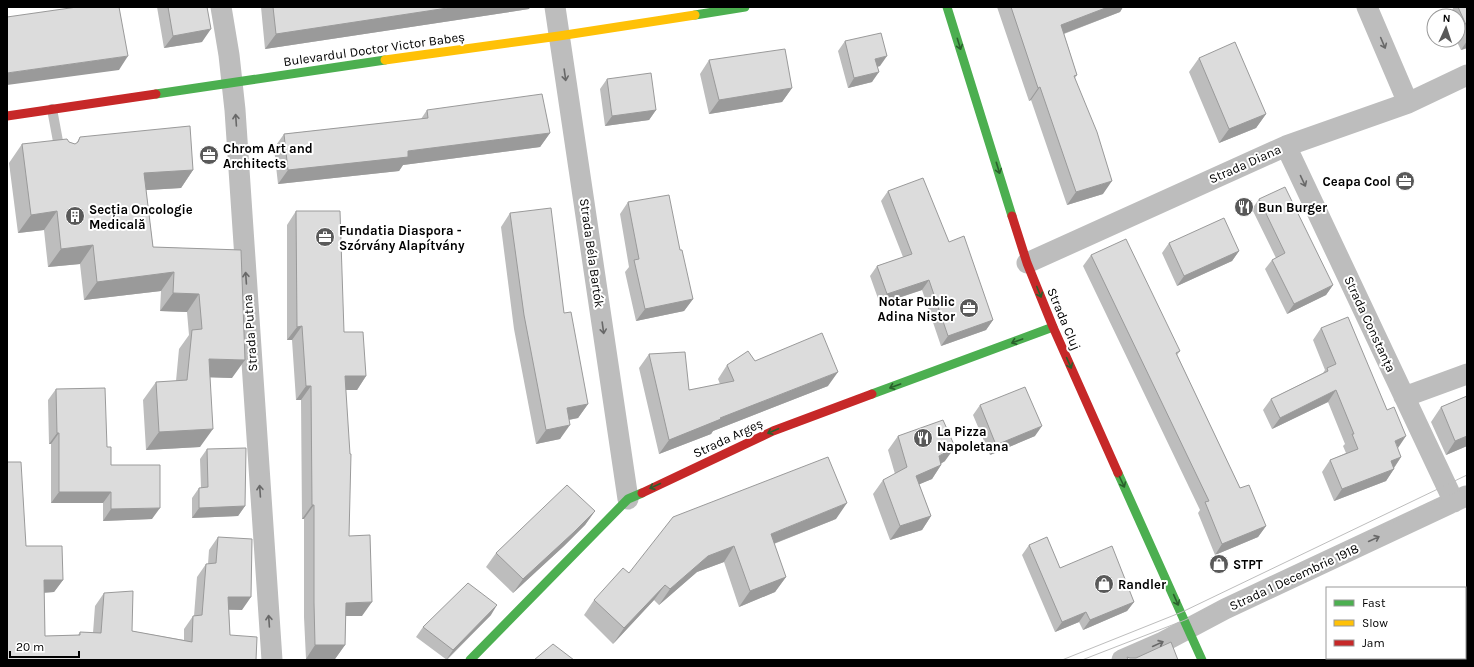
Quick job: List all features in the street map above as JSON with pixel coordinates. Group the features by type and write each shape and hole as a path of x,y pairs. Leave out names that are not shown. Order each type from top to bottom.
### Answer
{"street":[{"name":"Strada Putna","path":"221,7 235,110 272,660"},
{"name":"Strada Béla Bartók","path":"555,7 628,499"},
{"name":"Bulevardul Doctor Victor Babeș","path":"7,116 232,82 559,36 744,7"},
{"name":"Strada Cluj","path":"947,7 1027,263 1053,327 1189,628 1202,660"},
{"path":"1367,7 1408,102"},
{"name":"Strada Diana","path":"1027,263 1286,146 1408,102 1467,75"},
{"name":"Strada Constanța","path":"1286,146 1404,396 1460,499"},
{"name":"Strada Argeș","path":"470,660 628,499 773,431 1053,327"},
{"path":"1404,396 1467,374"},
{"name":"Strada 1 Decembrie 1918","path":"1122,660 1161,643 1225,609 1460,499"}],"lane":[{"path":"52,109 61,156"}],"building":[{"path":"77,7 119,7 128,56 7,73 7,17"},
{"path":"168,7 207,7 211,29 173,36"},
{"path":"273,7 454,7 276,34"},
{"path":"1011,7 1108,7 1061,25 1077,75 1074,76 1097,132 1112,181 1076,192 1040,87 1038,88"},
{"path":"1467,7 1467,27 1466,8 1458,8"},
{"path":"881,33 887,56 875,59 879,72 854,78 845,41"},
{"path":"1235,42 1266,114 1229,129 1199,58"},
{"path":"785,49 792,88 719,100 709,60"},
{"path":"651,73 656,110 612,116 607,79"},
{"path":"542,94 550,133 408,151 408,157 288,170 284,134 428,118 427,110"},
{"path":"190,126 193,170 144,173 153,247 241,250 245,360 209,359 213,429 159,432 156,382 187,380 192,330 202,329 199,294 173,293 174,272 97,282 93,245 61,249 57,211 31,215 22,144 67,139 69,142 75,144 78,142 80,137"},
{"path":"923,178 949,242 964,236 993,320 948,336 929,280 887,294 877,266 912,254 888,191"},
{"path":"1285,187 1333,285 1294,304 1272,260 1285,253 1259,199"},
{"path":"669,195 680,250 682,250 693,299 645,309 634,260 639,259 628,202"},
{"path":"551,208 564,313 571,312 588,404 567,408 570,425 546,430 524,315 510,213"},
{"path":"296,211 340,211 344,332 363,332 366,376 345,376 351,454 349,536 370,535 372,602 346,603 345,645 315,645 311,386 306,386 302,326 297,327"},
{"path":"1224,218 1239,251 1184,276 1169,243"},
{"path":"1126,239 1180,351 1176,353 1240,488 1249,485 1266,526 1222,544 1205,502 1209,501 1091,255"},
{"path":"1348,317 1387,410 1394,407 1406,436 1395,441 1401,457 1391,461 1394,469 1342,489 1330,460 1358,449 1352,434 1354,434 1336,390 1280,418 1271,399 1328,371 1327,368 1336,364 1321,328"},
{"path":"822,333 838,372 720,418 721,419 669,440 649,354 685,352 689,390 734,381 727,365 748,351 755,361"},
{"path":"1025,387 1042,426 996,445 980,405"},
{"path":"105,388 107,447 111,447 111,465 160,465 160,508 111,509 111,492 59,492 59,433 57,433 56,389"},
{"path":"1467,396 1467,436 1455,441 1441,407"},
{"path":"943,420 955,447 939,456 941,465 916,476 931,516 900,526 883,480 907,467 898,436"},
{"path":"246,448 245,506 199,508 199,488 208,487 207,449"},
{"path":"828,457 847,503 771,534 786,577 750,591 734,546 708,556 670,589 665,585 624,628 594,600 623,568 629,573 673,517"},
{"path":"7,462 21,462 26,546 62,546 63,580 44,580 45,636 80,635 80,632 101,633 104,593 133,591 132,631 192,642 193,616 202,615 206,564 216,563 218,537 252,539 251,597 228,597 230,635 257,637 256,660 7,660"},
{"path":"567,485 595,511 523,579 496,553"},
{"path":"1047,537 1060,568 1112,546 1134,602 1090,620 1086,612 1062,622 1029,545"},
{"path":"468,583 497,605 453,650 423,627"},
{"path":"1171,642 1178,660 1128,660 1127,657 1136,658"},
{"path":"553,644 574,660 534,660"}],"tram line":[{"path":"1062,660 1182,612 1467,475"},
{"path":"1082,660 1185,620 1467,487"}],"traffic: fast":[{"path":"695,15 745,7"},
{"path":"947,7 1012,216"},
{"path":"156,94 385,60"},
{"path":"872,394 1053,327"},
{"path":"1118,473 1202,660"},
{"path":"470,660 628,499 642,493"}],"traffic: slow":[{"path":"385,60 559,36 695,15"}],"traffic: jam":[{"path":"7,116 156,94"},
{"path":"1012,216 1027,263 1053,327 1118,473"},
{"path":"642,493 773,431 872,394"}],"place":[{"name":"Chrom Art and Architects","path":"209,155"},
{"name":"Ceapa Cool","path":"1405,181"},
{"name":"Bun Burger","path":"1244,207"},
{"name":"Secția Oncologie Medicală","path":"75,216"},
{"name":"Fundatia Diaspora - Szórvány Alapítvány","path":"325,237"},
{"name":"Notar Public Adina Nistor","path":"969,308"},
{"name":"La Pizza Napoletana","path":"923,438"},
{"name":"STPT","path":"1219,564"},
{"name":"Randler","path":"1104,584"}]}
